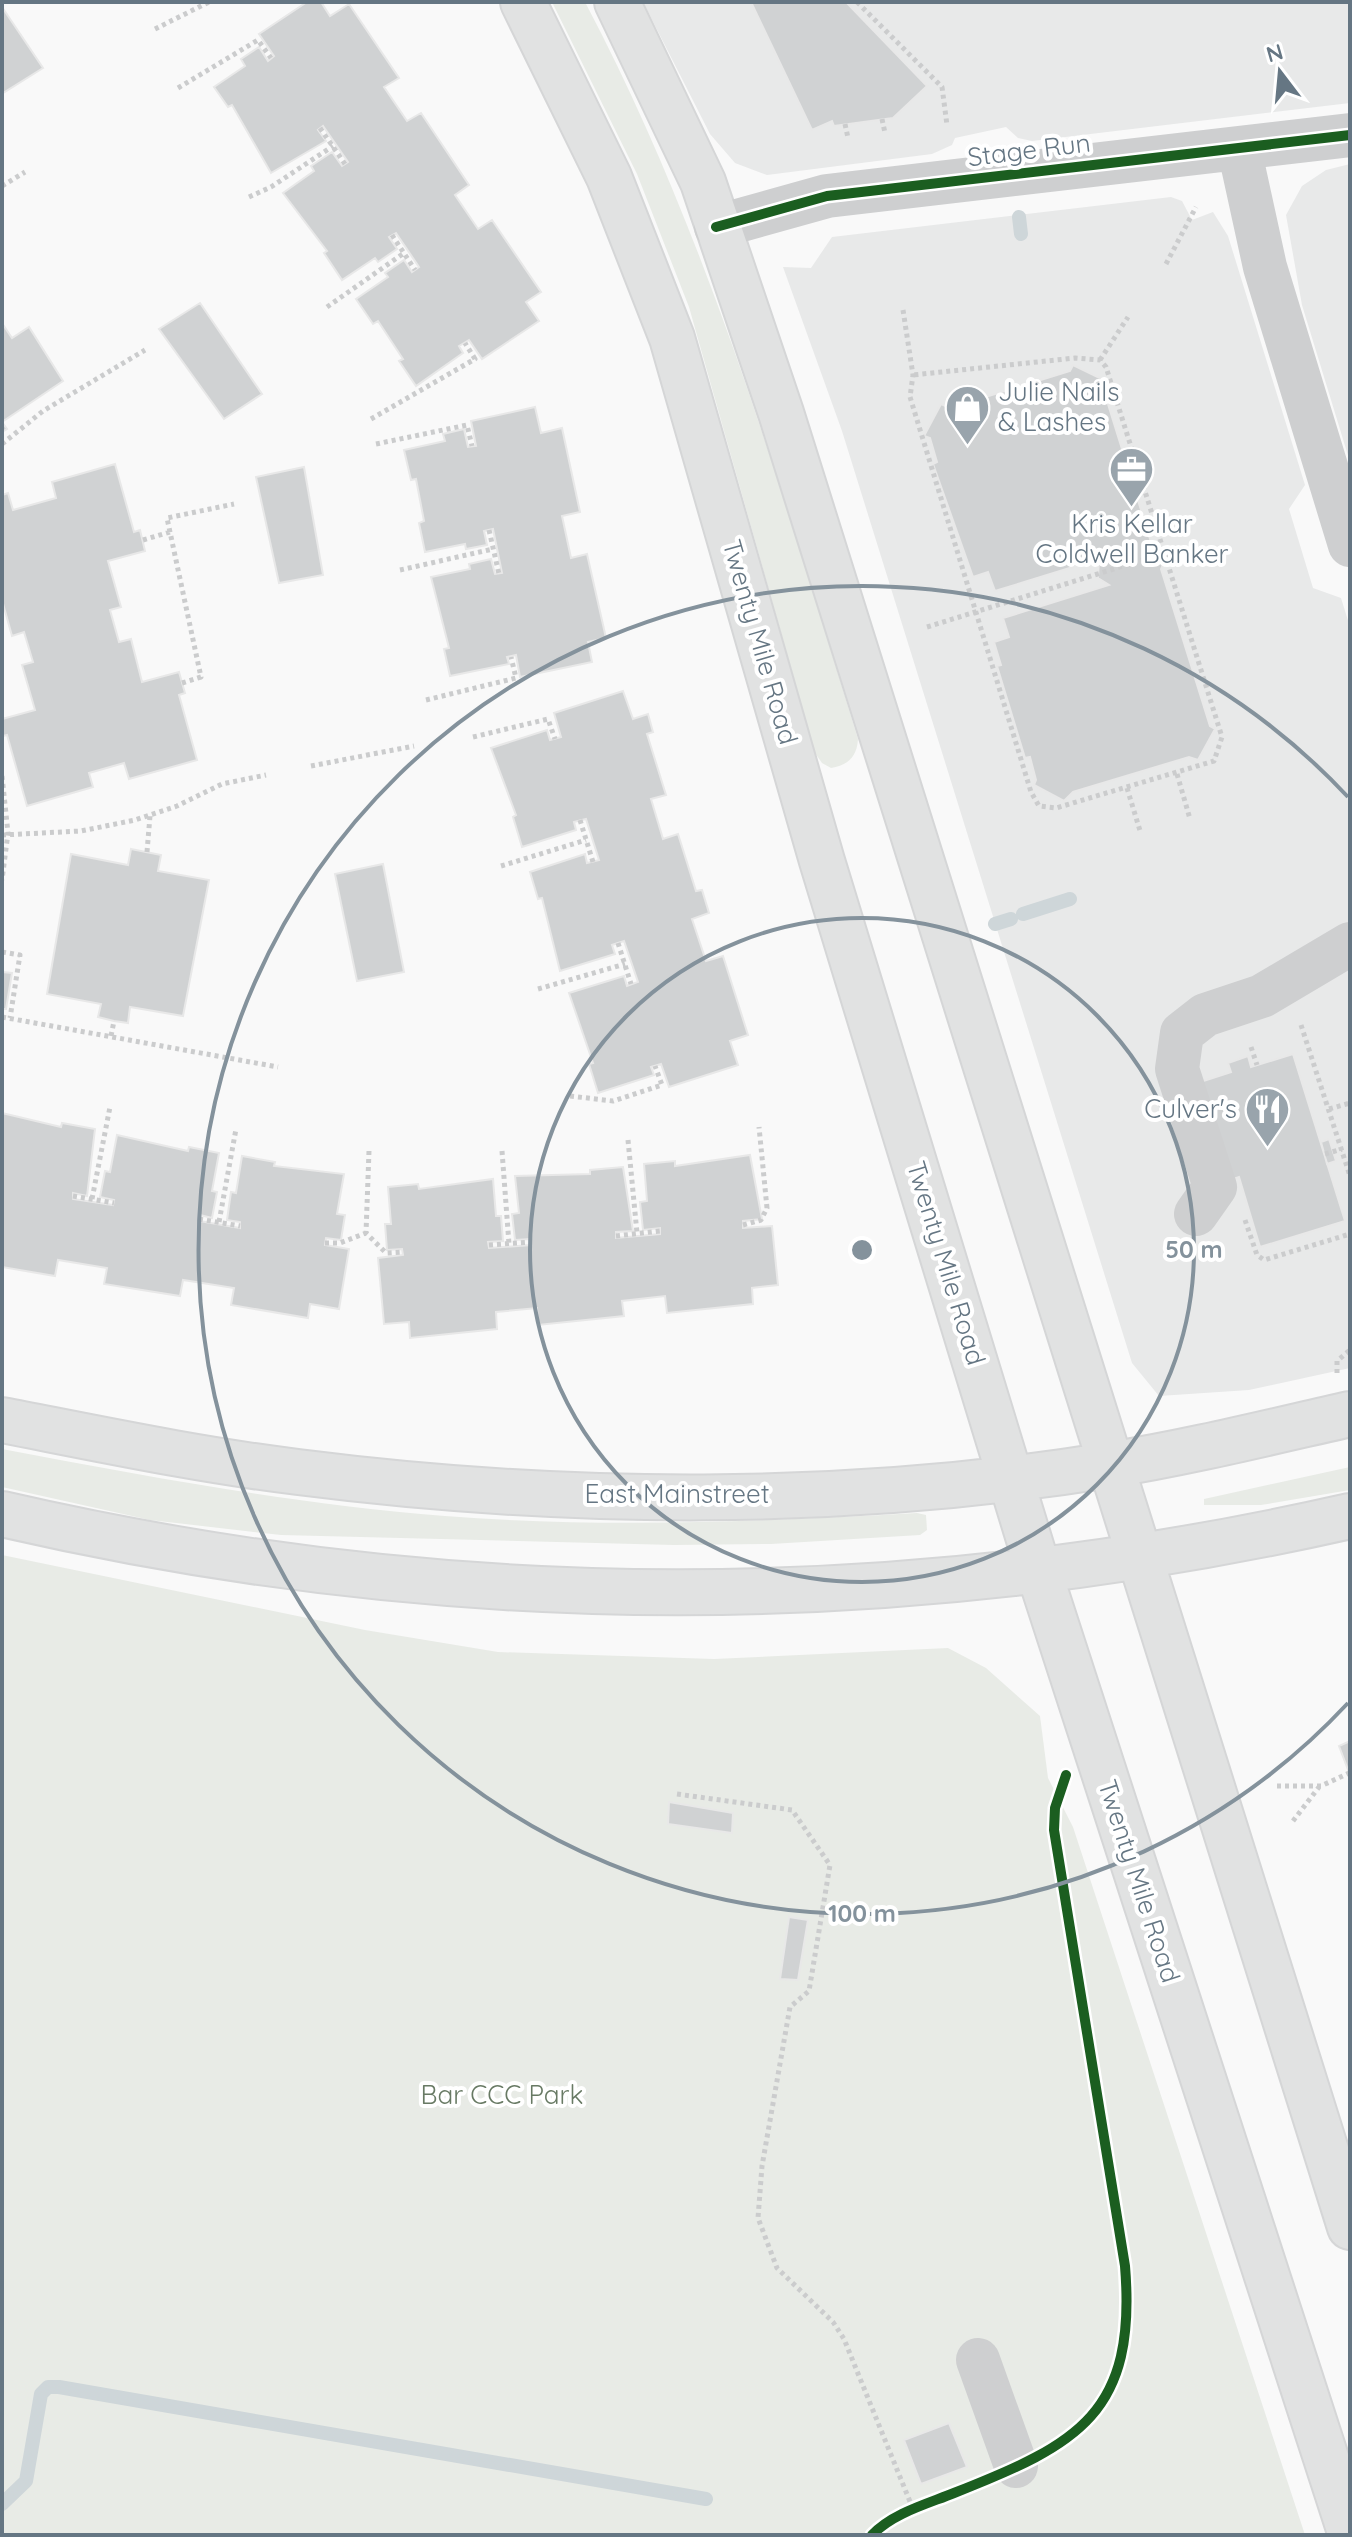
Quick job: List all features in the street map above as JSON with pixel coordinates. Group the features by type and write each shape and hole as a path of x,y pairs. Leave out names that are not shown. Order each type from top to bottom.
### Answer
{"main road":[{"name":"Twenty Mile Road","path":"523,2 609,177 672,338 822,861 1039,1572 1350,2532"},
{"path":"617,2 703,182 781,413 1350,2227"},
{"name":"East Mainstreet","path":"2,1420 178,1454 297,1472 514,1491 637,1496 800,1494 1011,1477 1110,1465 1344,1396"},
{"path":"2,1514 116,1539 261,1565 480,1587 702,1594 861,1588 1039,1572 1138,1557 1350,1516"}],"street":[{"name":"Stage Run","path":"716,227 827,196 1350,135"},
{"path":"1239,148 1265,267 1350,545"},
{"path":"1196,1214 1215,1187 1177,1069 1182,1033 1205,1015 1262,996 1350,944"},
{"path":"978,2360 1016,2466"}],"path":[{"path":"155,29 209,2"},
{"path":"857,2 942,87 947,125"},
{"path":"178,88 258,40 271,58"},
{"path":"882,119 885,133"},
{"path":"845,124 848,138"},
{"path":"320,128 345,164"},
{"path":"249,197 271,187 333,146"},
{"path":"2,186 25,172"},
{"path":"1166,264 1196,207"},
{"path":"392,235 415,270"},
{"path":"327,307 404,253"},
{"path":"903,310 913,375 910,397 1031,792 1039,806 1056,808 1214,761 1222,737 1110,373 1100,360 1075,358 913,375"},
{"path":"1100,360 1128,317"},
{"path":"371,419 475,359 465,343"},
{"path":"3,441 43,411 145,350"},
{"path":"376,444 467,425 472,446"},
{"path":"182,683 201,677 167,518 234,504"},
{"path":"489,530 499,574"},
{"path":"143,540 170,532"},
{"path":"400,570 493,549"},
{"path":"927,627 1165,553"},
{"path":"426,700 516,678 511,657"},
{"path":"473,737 548,719 555,739"},
{"path":"311,766 414,746"},
{"path":"1177,773 1190,819"},
{"path":"5,834 81,831 150,816 222,784 266,775"},
{"path":"2,776 5,834 2,880"},
{"path":"1127,788 1141,834"},
{"path":"147,852 150,816"},
{"path":"580,820 593,862"},
{"path":"501,866 586,840"},
{"path":"618,943 631,984"},
{"path":"2,952 20,955 10,1018"},
{"path":"538,989 625,964"},
{"path":"1298,1015 1350,1176"},
{"path":"2,1017 278,1067"},
{"path":"111,1036 114,1021"},
{"path":"570,1096 613,1101 662,1085 655,1066"},
{"path":"1329,1109 1350,1103"},
{"path":"92,1199 110,1107"},
{"path":"743,1225 761,1220 767,1208 759,1127"},
{"path":"219,1222 236,1129"},
{"path":"628,1140 637,1233"},
{"path":"1325,1154 1342,1149"},
{"path":"369,1151 366,1233 386,1253 403,1252"},
{"path":"502,1151 509,1244"},
{"path":"73,1196 114,1203"},
{"path":"1243,1214 1257,1255 1264,1260 1350,1234"},
{"path":"199,1219 240,1226"},
{"path":"616,1236 660,1231"},
{"path":"343,1233 354,1238"},
{"path":"325,1243 366,1233"},
{"path":"489,1245 531,1242"},
{"path":"376,1245 387,1245"},
{"path":"1344,1396 1337,1361 1350,1350"},
{"path":"1277,1786 1321,1786 1349,1773"},
{"path":"872,2535 913,2509 1059,2445 1091,2419 1112,2386 1123,2358 1128,2318 1125,2266 1054,1830 1055,1808 1066,1775"},
{"path":"1293,1821 1321,1786"},
{"path":"677,1794 792,1810 830,1865 809,1991 790,2007 762,2166 758,2218 777,2268 833,2322 844,2339 913,2509"}],"shaded area":[{"path":"643,2 1350,2 1350,103 1032,141 1018,138 1006,127 955,138 952,145 932,154 767,175 735,163 710,134"},
{"path":"1350,164 1350,462 1302,305 1286,215 1302,186 1326,170"},
{"path":"1171,197 1182,201 1192,220 1213,212 1228,236 1305,485 1289,509 1313,588 1341,598 1350,627 1350,1368 1249,1390 1159,1396 1132,1363 842,431 783,267 811,268 832,237"}],"green space":[{"path":"552,2 585,2 629,90 705,271 770,457 858,739 854,755 842,765 831,768 822,763 815,753 689,307 637,174"},
{"path":"2,1449 278,1497 445,1516 563,1522 681,1522 917,1513 926,1515 927,1530 920,1535 771,1544 674,1545 281,1535 150,1520 2,1487"},
{"path":"1350,1467 1350,1490 1261,1505 1204,1505 1204,1499"},
{"name":"Bar CCC Park","path":"2,1555 365,1630 498,1652 714,1659 948,1648 986,1668 1040,1716 1048,1778 1073,1827 1305,2535 2,2535"}],"building":[{"path":"307,2 321,2 330,16 349,4 399,78 384,87 407,121 421,113 469,185 455,195 478,229 492,220 541,292 526,302 539,321 482,359 469,340 459,346 463,353 416,386 399,361 403,359 378,321 373,324 356,299 388,277 385,273 404,260 412,272 419,267 396,233 389,237 397,249 378,262 375,258 342,280 324,253 327,251 283,193 314,171 311,166 332,152 342,166 348,162 323,126 318,130 326,141 271,173 232,105 228,107 214,87 245,66 241,59 259,47 268,61 274,56 259,34"},
{"path":"751,2 846,2 927,86 893,118 834,126 832,121 812,130"},
{"path":"2,7 43,68 3,93 2,91"},
{"path":"200,303 262,394 224,419 159,329"},
{"path":"2,323 12,338 29,327 63,381 2,422"},
{"path":"1073,365 1106,381 1103,388 1151,542 1168,553 1161,569 1210,726 1215,729 1198,760 1189,757 1073,792 1064,801 1034,785 1036,780 1030,757 1025,758 997,666 1001,665 994,642 1009,637 1003,618 1109,585 1098,578 1099,559 995,591 988,572 973,577 933,464 937,462 930,438 924,436 941,404 950,408 1070,371"},
{"path":"535,407 541,433 562,428 580,512 562,516 571,558 587,554 606,638 588,642 592,662 520,677 516,655 507,657 509,664 450,676 444,649 449,648 431,577 470,569 469,564 491,559 495,574 502,573 493,529 484,531 487,545 466,549 465,544 425,552 419,523 424,521 416,479 411,480 404,450 445,441 443,434 464,429 468,447 476,446 471,421"},
{"path":"115,464 134,532 140,530 145,551 108,561 121,607 110,610 119,642 131,639 142,682 179,672 185,693 179,695 197,760 129,779 124,763 89,773 93,787 27,806 7,735 3,736 2,733 2,719 35,710 22,665 33,662 24,632 12,636 2,600 2,495 8,493 13,510 56,498 52,482"},
{"path":"304,467 323,575 279,583 256,477"},
{"path":"623,691 633,719 648,714 653,732 647,734 666,795 651,799 663,839 678,834 696,891 702,890 709,913 692,919 706,961 723,956 748,1035 730,1041 738,1065 669,1087 661,1064 651,1067 654,1075 598,1093 589,1064 593,1063 569,993 624,976 627,986 638,982 624,941 612,945 615,954 560,971 542,898 538,899 530,872 585,854 587,863 599,860 586,819 574,822 576,830 522,847 513,817 516,815 491,748 547,730 550,740 561,737 554,713"},
{"path":"131,849 161,855 158,871 209,880 183,1016 130,1007 128,1023 114,1021 98,1017 101,1004 47,994 71,854 128,865"},
{"path":"383,864 404,972 357,981 335,874"},
{"path":"2,972 12,973 6,1009 2,1009"},
{"name":"Culver's","path":"1293,1054 1345,1221 1260,1247 1239,1177 1224,1182 1194,1084 1231,1072 1228,1063 1248,1056 1251,1067"},
{"path":"2,1113 61,1127 62,1123 95,1129 87,1196 73,1193 73,1199 113,1205 114,1200 100,1197 105,1171 110,1172 117,1135 188,1151 189,1147 219,1153 212,1191 217,1192 212,1218 200,1215 199,1221 240,1228 240,1222 227,1220 231,1192 236,1193 242,1156 275,1162 274,1166 344,1174 337,1214 345,1215 341,1240 326,1238 325,1245 349,1249 339,1309 310,1304 308,1318 231,1305 234,1288 183,1280 180,1296 104,1284 107,1268 58,1260 55,1276 2,1267"},
{"path":"1329,1139 1336,1161 1327,1164 1321,1142"},
{"path":"750,1155 762,1219 743,1221 743,1228 772,1226 778,1285 752,1288 753,1304 667,1313 665,1296 622,1301 624,1316 538,1325 537,1308 496,1312 497,1329 410,1338 409,1322 384,1324 378,1258 403,1255 402,1249 387,1250 385,1224 391,1224 388,1187 418,1184 419,1189 493,1179 496,1216 501,1216 503,1241 488,1242 489,1248 531,1245 530,1239 515,1240 512,1214 519,1213 515,1176 590,1174 590,1170 623,1167 633,1231 616,1232 616,1238 660,1234 660,1228 643,1230 640,1202 647,1201 644,1164 675,1161 675,1166"},
{"path":"1350,1741 1350,1775 1339,1746"},
{"path":"669,1802 733,1813 732,1833 668,1824"},
{"path":"789,1917 808,1920 798,1980 780,1979"},
{"path":"949,2423 967,2467 921,2484 904,2440"}],"waterway":[{"path":"1019,217 1021,234"},
{"path":"1023,914 1070,899"},
{"path":"995,924 1011,919"},
{"path":"2,2504 26,2481 41,2394 48,2387 706,2499"}],"cycle path":[{"path":"716,227 827,196 1350,135"},
{"path":"872,2535 900,2515 1035,2458 1066,2438 1091,2416 1109,2390 1121,2357 1126,2316 1125,2266 1054,1830 1055,1808 1066,1775"}],"place":[{"name":"Julie Nails & Lashes","path":"967,446"},
{"name":"Kris Kellar Coldwell Banker","path":"1132,508"},
{"name":"Culver's","path":"1268,1148"}]}
